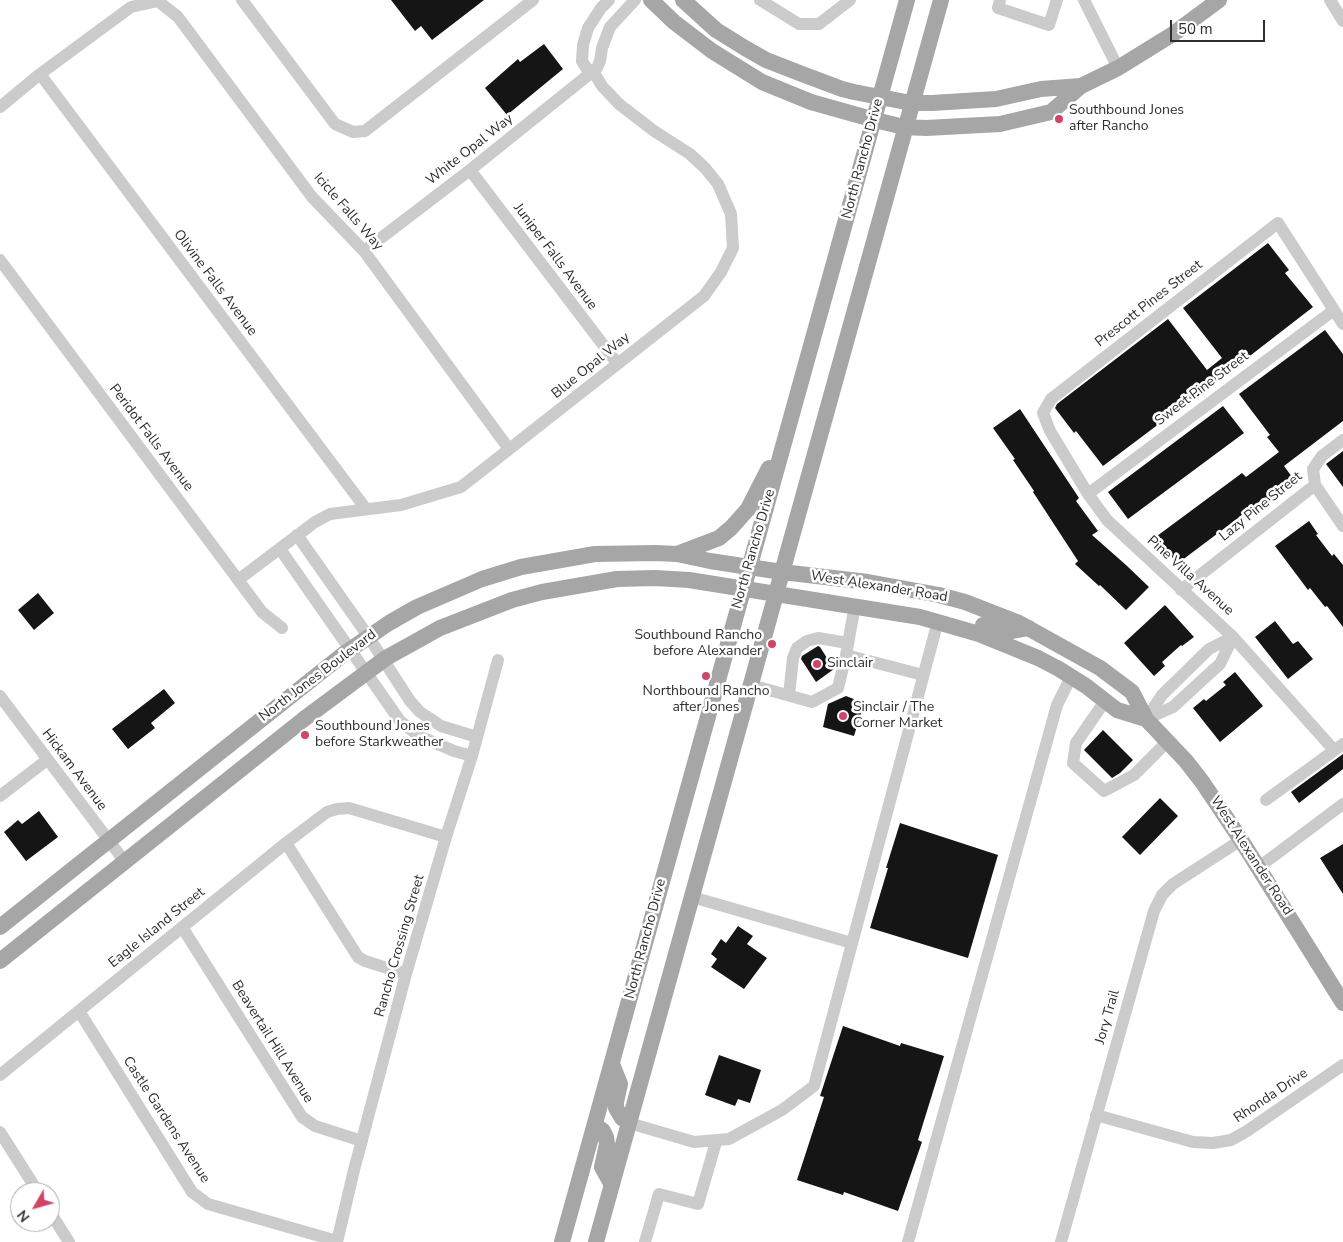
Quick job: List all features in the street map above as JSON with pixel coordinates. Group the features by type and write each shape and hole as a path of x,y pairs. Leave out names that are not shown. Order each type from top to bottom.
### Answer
{"main road":[{"path":"651,0 674,22 712,51 762,82 811,102 875,120 904,127 951,128 1000,124 1051,112 1081,86 1118,68 1173,34 1219,0"},
{"path":"683,0 716,30 766,60 842,89 911,103 996,99 1041,89 1081,86"},
{"name":"North Rancho Drive","path":"562,1242 907,0"},
{"path":"596,1242 904,127 941,0"},
{"path":"677,554 719,538 731,528 748,509 784,439"},
{"name":"North Jones Boulevard","path":"0,927 350,649 368,636 418,607 451,592 482,579 521,567 595,554 628,552 677,554 782,572"},
{"name":"West Alexander Road","path":"782,572 868,582 939,595 992,611 1029,628 1100,668 1132,692 1146,719 1168,741 1203,783 1259,868 1343,1003"},
{"name":"North Jones Boulevard","path":"0,961 366,672 415,640 440,628 512,600 542,592 617,579 654,578 689,580 775,594"},
{"name":"West Alexander Road","path":"775,594 855,605 938,621 979,634 1059,669 1117,710 1146,719"},
{"path":"938,621 951,615 1007,632 1029,628"},
{"path":"612,1064 620,1084 616,1108 622,1118 629,1123"},
{"path":"595,1125 603,1131 606,1137 607,1144 602,1167 612,1185"}],"street":[{"path":"242,0 335,124 353,132 365,131 533,0"},
{"path":"602,48 583,45 588,28 601,8 609,0"},
{"path":"593,71 597,68 600,61 602,48 610,27 635,0"},
{"path":"760,0 799,24 819,24 850,0"},
{"path":"1000,0 998,8 1049,25 1057,0"},
{"path":"1084,0 1118,68"},
{"path":"1330,0 1343,21"},
{"path":"0,108 40,74 131,7 158,1"},
{"name":"Icicle Falls Way","path":"158,1 178,17 312,197 364,252 509,449"},
{"name":"Blue Opal Way","path":"238,580 315,522 330,514 401,505 461,487 704,296 721,272 732,248 731,214 718,184 690,154 654,131 619,104 602,86 593,71 587,69 582,61 583,45"},
{"name":"White Opal Way","path":"364,252 593,71"},
{"name":"Olivine Falls Avenue","path":"40,74 366,509"},
{"name":"Juniper Falls Avenue","path":"470,170 617,363"},
{"name":"Prescott Pines Street","path":"1043,413 1051,400 1278,223 1334,310"},
{"name":"Peridot Falls Avenue","path":"0,260 262,612 282,628"},
{"path":"1334,310 1343,324"},
{"name":"Sweet Pine Street","path":"1088,494 1334,310"},
{"name":"Pine Villa Avenue","path":"1043,413 1050,431 1088,494 1107,520 1234,637 1338,747"},
{"name":"Lazy Pine Street","path":"1181,590 1315,485 1313,469 1322,456 1343,440"},
{"path":"1315,485 1343,526"},
{"path":"297,535 368,636 410,701 428,719 446,728 477,737"},
{"path":"280,549 400,721 419,736 440,746 472,756"},
{"path":"304,582 322,570"},
{"path":"751,685 812,702 838,688 855,605"},
{"path":"629,1123 694,1142 716,1142 729,1139 782,1110 814,1086 938,621"},
{"path":"1146,719 1162,695 1208,649 1234,637"},
{"path":"1146,719 1173,707 1220,664 1234,637"},
{"path":"789,695 793,658 798,648 807,641 818,638 924,675"},
{"path":"1199,659 1211,672"},
{"name":"Rancho Crossing Street","path":"337,1242 406,974 472,756 498,660"},
{"path":"908,1242 1058,705 1071,677"},
{"name":"Hickam Avenue","path":"0,696 124,862"},
{"path":"1105,701 1076,743 1073,763 1104,791 1134,775 1168,741"},
{"path":"440,746 446,728"},
{"path":"1266,800 1338,747"},
{"path":"0,796 47,760"},
{"path":"1259,868 1343,804"},
{"name":"Eagle Island Street","path":"0,1075 286,843 327,812 349,808 446,837"},
{"name":"Jory Trail","path":"1061,1242 1154,911 1162,895 1180,879 1241,840"},
{"path":"286,843 358,957 406,974"},
{"path":"692,897 852,943"},
{"name":"Beavertail Hill Avenue","path":"182,927 302,1117 315,1126 362,1141"},
{"name":"Castle Gardens Avenue","path":"79,1011 192,1192 208,1204 337,1242"},
{"name":"Rhonda Drive","path":"1096,1115 1193,1142 1213,1143 1231,1140 1343,1065"},
{"path":"0,1132 32,1182"},
{"path":"645,1242 659,1194 698,1204 716,1142"},
{"path":"60,1228 69,1242"}],"building":[{"path":"391,0 484,0 432,40 421,26 415,31"},
{"path":"544,44 563,69 507,115 485,88 518,59 520,62"},
{"path":"1268,243 1289,270 1285,273 1313,307 1193,400 1103,466 1076,431 1074,433 1055,408 1057,404 1168,319 1207,370 1222,358 1183,308"},
{"path":"1325,330 1343,354 1343,421 1284,466 1295,481 1269,501 1266,497 1177,564 1157,536 1242,473 1246,477 1279,452 1267,437 1270,435 1239,394"},
{"path":"1223,406 1244,433 1128,519 1108,492"},
{"path":"1020,409 1079,498 1076,501 1098,531 1092,535 1149,587 1126,610 1075,564 1078,561 1013,460 1015,459 993,428"},
{"path":"1343,451 1343,487 1326,464"},
{"path":"1309,521 1318,534 1316,535 1332,556 1334,554 1343,565 1343,627 1310,588 1308,590 1275,546"},
{"path":"38,593 54,613 34,630 18,610"},
{"path":"1165,605 1194,637 1181,645 1162,662 1165,666 1154,676 1124,643"},
{"path":"1275,621 1293,644 1298,641 1313,659 1288,679 1255,637"},
{"name":"Sinclair","path":"818,646 834,669 816,682 801,659 802,656"},
{"path":"1235,672 1263,706 1220,742 1193,708 1204,699 1206,701 1226,685 1223,682"},
{"path":"164,689 175,703 151,723 155,728 128,749 112,729"},
{"name":"Sinclair / The Corner Market","path":"846,696 864,703 854,736 823,727 828,704"},
{"path":"1103,730 1133,760 1112,778 1084,750"},
{"path":"1343,754 1343,769 1299,803 1291,792"},
{"path":"1160,798 1178,816 1140,855 1122,837"},
{"path":"39,811 58,837 26,861 4,832 18,820 22,824"},
{"path":"900,823 998,855 968,958 870,928"},
{"path":"1343,844 1343,894 1320,858"},
{"path":"738,926 753,936 747,944 767,958 744,989 711,967 717,959 711,954 721,939 726,943"},
{"path":"843,1026 900,1046 901,1043 944,1056 918,1140 922,1142 898,1211 844,1192 843,1195 797,1180 824,1097 820,1096"},
{"path":"719,1055 761,1070 750,1103 738,1099 735,1106 705,1095"}],"place":[{"name":"Southbound Jones after Rancho","path":"1059,119"},
{"name":"Southbound Rancho before Alexander","path":"772,644"},
{"name":"Sinclair","path":"817,664"},
{"name":"Northbound Rancho after Jones","path":"706,676"},
{"name":"Sinclair / The Corner Market","path":"843,716"},
{"name":"Southbound Jones before Starkweather","path":"305,735"}]}
